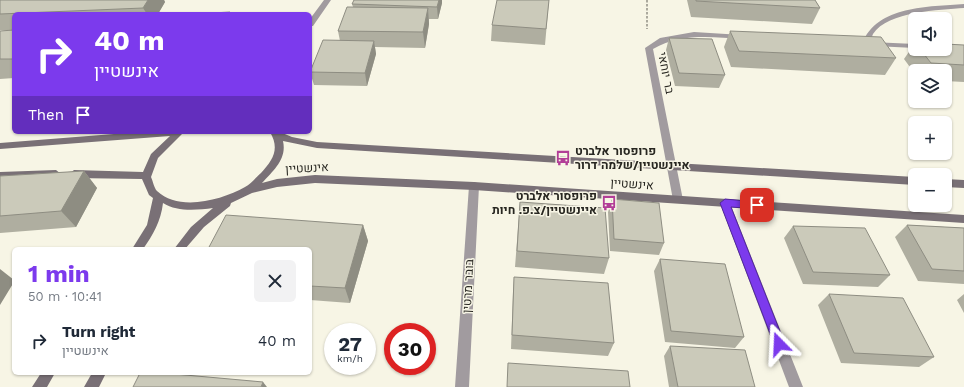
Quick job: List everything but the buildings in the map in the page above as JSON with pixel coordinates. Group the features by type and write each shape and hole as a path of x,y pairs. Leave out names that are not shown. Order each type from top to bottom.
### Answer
{"main road":[{"path":"0,146 154,134"},
{"path":"177,134 156,152 148,164 146,176 149,188 158,198 172,205 190,207 208,206 231,200"},
{"path":"181,247 188,236 203,220 231,200 251,189 266,176 277,162 280,147 275,134"},
{"name":"אינשטיין","path":"277,134 290,140 317,145 908,181"},
{"path":"0,176 70,173 146,176"},
{"name":"אינשטיין","path":"251,189 277,183 315,179 474,186 964,219"},
{"path":"952,183 964,184"},
{"path":"139,247 150,232 157,215 158,198"},
{"path":"39,387 48,375"},
{"path":"91,387 99,375"}],"street":[{"path":"312,21 328,0"},
{"path":"919,12 964,6"},
{"path":"908,13 883,21 872,30 862,43 908,46"},
{"name":"בר יוחאי","path":"678,200 649,48 663,40 694,34 749,37"},
{"name":"בובר מרטין","path":"462,387 474,186"},
{"path":"725,203 796,387"}],"path":[{"path":"647,0 646,19 649,48"}],"place":[{"name":"פרופסור אלברט איינשטיין/שלמה דרור","path":"563,158"},
{"name":"פרופסור אלברט איינשטיין/צ.פ. חיות","path":"609,203"}],"route":[{"path":"757,205 725,203 779,344"}]}
